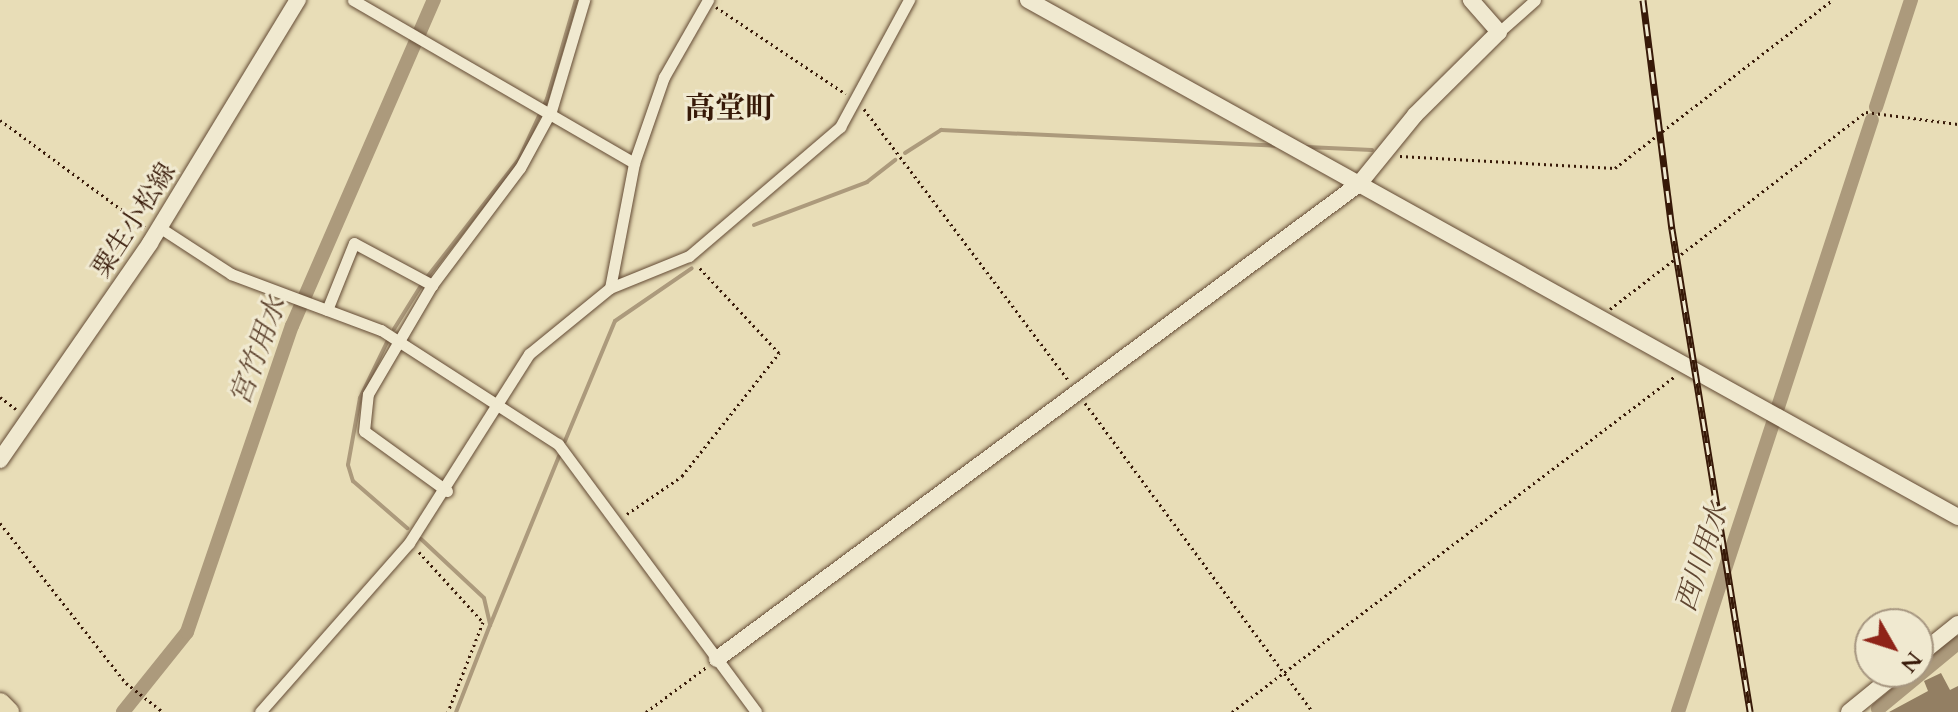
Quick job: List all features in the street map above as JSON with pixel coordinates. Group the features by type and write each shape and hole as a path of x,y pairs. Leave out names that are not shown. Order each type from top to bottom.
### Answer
{"highway":[{"path":"0,703 9,712"}],"street":[{"name":"粟生小松線","path":"0,460 157,231 298,0"},
{"path":"353,0 549,109 634,163"},
{"path":"447,491 364,431 368,394 432,285 520,168 549,109 584,0"},
{"path":"260,712 409,543 503,405 529,354 610,288 689,256 840,127 909,0"},
{"path":"1028,0 1958,517"},
{"path":"1471,0 1499,32"},
{"path":"717,659 1359,184 1381,155 1499,32 1535,0"},
{"path":"610,288 634,163 664,77 707,1"},
{"path":"157,231 231,274 322,308 398,342 503,405 573,459 756,712"},
{"path":"322,308 354,243 432,285"},
{"path":"1934,643 1958,624"},
{"path":"1858,709 1881,688"}],"path":[{"path":"1381,155 1615,168 1832,0"},
{"path":"707,1 853,100 1077,393 1313,712"},
{"path":"1598,319 1866,112 1958,124"},
{"path":"0,120 157,231"},
{"path":"618,521 682,476 779,353 689,256"},
{"path":"1232,712 1689,365"},
{"path":"0,397 29,419"},
{"path":"0,523 126,683 163,712"},
{"path":"409,543 483,622 448,712"},
{"path":"646,712 717,659"}],"building":[{"path":"1941,673 1950,690 1958,686 1958,712 1889,712 1928,691 1927,688 1934,688 1934,676"}],"waterway":[{"name":"宮竹用水","path":"123,712 187,632 292,326 434,0"},
{"path":"428,276 519,159 547,99 576,0"},
{"name":"西川用水","path":"1876,107 1911,0"},
{"name":"西川用水","path":"1778,407 1872,120"},
{"path":"905,153 941,130 1275,146"},
{"path":"1307,147 1372,150"},
{"path":"754,225 867,182 895,160"},
{"path":"565,441 615,321 692,268"},
{"path":"394,329 422,284"},
{"path":"389,338 360,398 348,465 353,481 407,528"},
{"name":"西川用水","path":"1678,712 1775,417"},
{"path":"491,623 559,456"},
{"path":"421,539 484,598 490,625 456,712"},
{"path":"1878,709 1958,643"}],"railway":[{"path":"1643,0 1672,229 1750,712"}],"district":[{"name":"高堂町","path":"730,109"}]}
